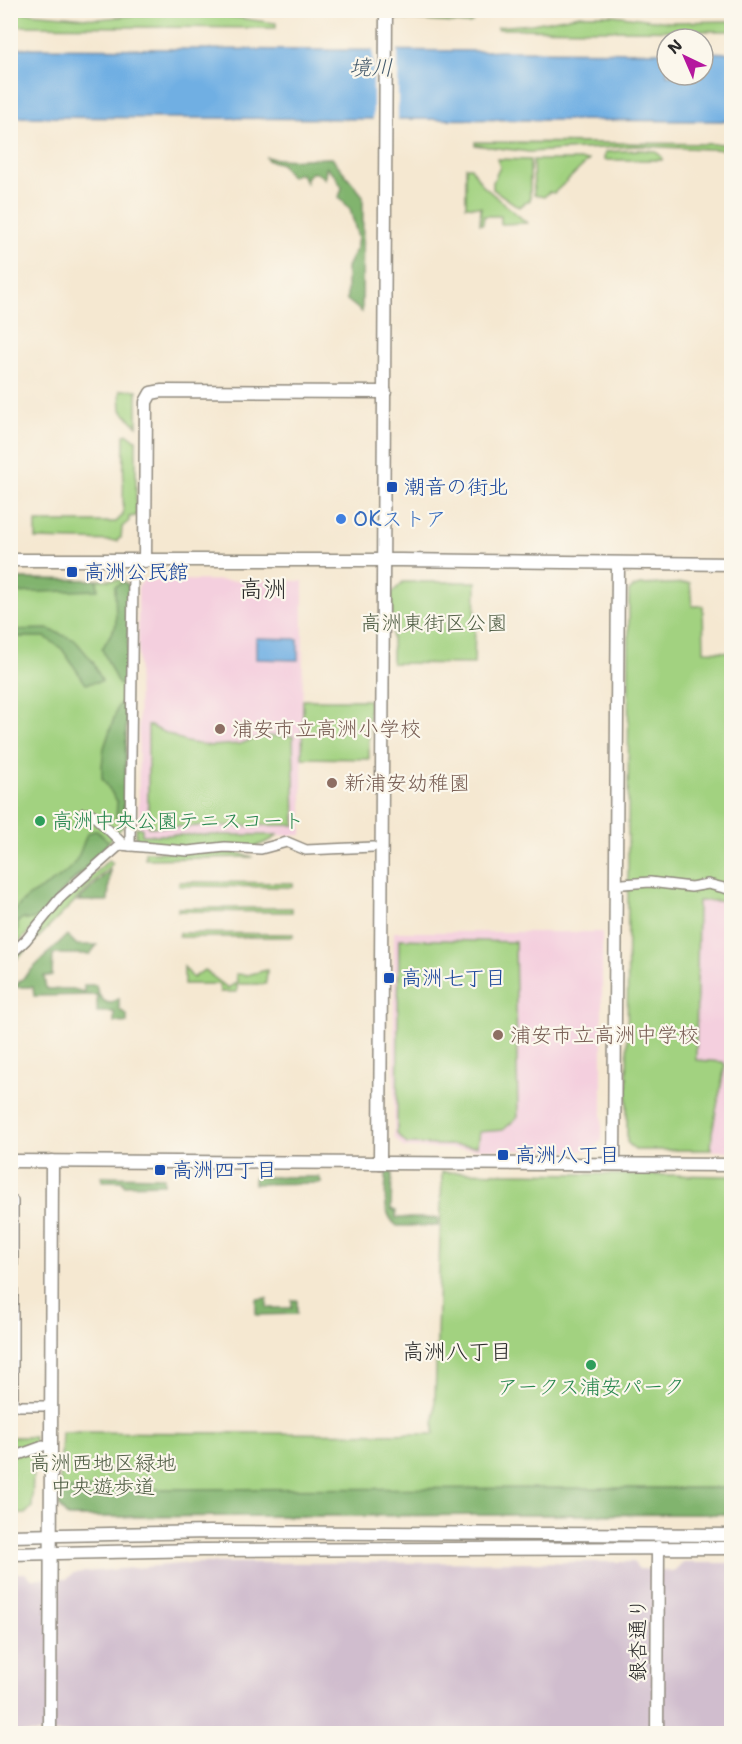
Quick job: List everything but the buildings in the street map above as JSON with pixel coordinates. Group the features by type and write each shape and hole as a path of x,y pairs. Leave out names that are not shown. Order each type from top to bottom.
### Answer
{"street":[{"path":"380,1162 386,10"},
{"path":"145,561 146,402 151,393 162,391 385,392"},
{"path":"10,560 383,560 732,564"},
{"path":"614,1163 618,564"},
{"path":"127,846 133,574"},
{"path":"84,813 92,814 127,846"},
{"path":"10,955 26,940 60,898 120,845 188,851 225,847 261,849 287,842 306,850 373,847"},
{"path":"623,884 650,882 691,887 708,884 732,890"},
{"path":"10,1161 732,1165"},
{"path":"50,1734 52,1161"},
{"path":"10,1199 13,1201 12,1406 51,1406"},
{"path":"10,1458 43,1446"},
{"path":"10,1536 163,1533 732,1535"},
{"name":"銀杏通り","path":"657,1734 658,1547"},
{"path":"10,1554 214,1550 732,1548"}],"shaded area":[{"name":"浦安市立高洲小学校","path":"144,580 303,581 302,835 139,837 138,587"},
{"path":"731,893 731,1151 712,1151 713,1132 726,1065 723,1062 694,1061 696,894"},
{"name":"浦安市立高洲中学校","path":"394,932 602,932 602,1140 591,1151 404,1148 394,1137"},
{"path":"633,1562 639,1569 674,1571 682,1563 731,1563 731,1733 11,1733 10,1573 25,1573 31,1578 67,1579 73,1573 193,1563"}],"green space":[{"path":"177,11 202,12 276,23 276,28 11,26 11,13 18,12 99,19"},
{"path":"398,12 470,14 474,19 469,24 398,19"},
{"path":"580,15 613,15 669,22 731,21 731,31 715,31 715,27 655,27 655,30 497,29 497,27 532,24"},
{"path":"475,142 731,144 732,150 637,146 529,152 475,145"},
{"path":"655,151 662,157 662,160 604,160 605,152"},
{"path":"266,157 290,160 332,158 363,196 362,312 347,300 347,267 356,249 358,238 350,209 339,197 342,188 335,175 326,167 325,179 313,173 306,178 307,184 301,174 291,177 281,164 267,160"},
{"path":"497,159 530,160 530,200 519,207 493,189 493,182 500,167"},
{"path":"533,160 589,160 554,193 549,192 544,197 534,195"},
{"path":"466,167 471,167 482,185 527,223 501,224 501,216 484,216 483,224 480,224 481,207 466,206"},
{"path":"120,390 137,390 137,426 121,410"},
{"path":"128,434 136,440 136,516 129,517 129,521 122,527 121,538 118,541 36,539 36,522 116,522 123,515 124,435"},
{"path":"11,579 121,580 129,586 125,824 101,850 104,854 56,897 29,932 11,950"},
{"path":"11,579 97,580 98,590 11,593"},
{"path":"124,582 129,586 127,686 117,682 102,649 116,625 115,586"},
{"name":"高洲東街区公園","path":"403,582 476,582 474,664 392,663 392,593"},
{"path":"690,583 692,606 703,606 704,651 732,652 731,901 698,901 696,1060 723,1062 725,1065 712,1132 711,1150 635,1150 627,1142 629,591 640,585"},
{"path":"48,629 75,640 93,662 102,681 86,684 62,649 45,637 11,637 11,630"},
{"path":"303,700 369,700 369,759 302,758"},
{"path":"121,703 127,704 123,827 116,820 117,801 102,778 104,748"},
{"path":"148,725 186,742 211,746 240,744 263,736 293,736 295,825 148,827"},
{"path":"136,827 142,828 142,835 277,835 255,847 192,847 145,844 145,840 136,840"},
{"path":"96,830 109,842 39,917 28,920 23,918 18,922 17,936 11,943 10,922 21,903 71,867 87,834"},
{"path":"145,852 234,852 253,857 145,859"},
{"path":"109,860 113,863 11,965 11,959 62,902"},
{"path":"110,870 108,901 78,901"},
{"path":"179,882 293,883 293,887 179,886"},
{"path":"178,908 292,908 292,912 178,911"},
{"path":"179,933 293,934 293,937 179,937"},
{"path":"67,935 77,945 97,945 90,954 53,954 52,976 44,976 46,989 73,989 84,992 84,985 96,985 105,1001 111,1003 119,998 119,1009 127,1015 127,1023 114,1022 114,1012 97,1012 97,995 34,996 33,987 14,987"},
{"path":"399,939 515,942 518,1117 503,1130 479,1132 477,1146 407,1144 397,1134"},
{"path":"184,967 193,978 204,970 228,988 237,982 236,974 247,975 267,970 266,984 237,984 237,992 220,992 219,984 184,984"},
{"path":"392,1172 391,1209 396,1211 396,1218 438,1218 438,1226 397,1226 392,1221 386,1209 385,1195 386,1173"},
{"name":"高洲西地区緑地 中央遊歩道","path":"442,1172 731,1176 731,1514 68,1517 59,1506 62,1432 434,1434"},
{"path":"101,1176 164,1177 164,1184 124,1185 123,1181 102,1181"},
{"path":"254,1177 319,1177 322,1183 254,1184"},
{"path":"267,1298 267,1308 292,1308 292,1300 297,1300 297,1314 256,1315 256,1299"},
{"path":"11,1437 34,1437 32,1507 25,1514 11,1514"},
{"path":"731,1488 731,1514 68,1517 59,1506 64,1489"}],"water":[{"name":"境川","path":"11,48 655,52 655,87 715,87 715,52 731,53 731,121 11,117"},
{"path":"256,638 298,639 298,660 256,659"}],"pier":[{"path":"373,48 398,48 398,122 373,122"}],"place":[{"name":"潮音の街北","path":"392,487"},
{"name":"OKストア","path":"341,519"},
{"name":"高洲公民館","path":"72,572"},
{"name":"浦安市立高洲小学校","path":"220,729"},
{"name":"新浦安幼稚園","path":"332,783"},
{"name":"高洲中央公園テニスコート","path":"40,821"},
{"name":"高洲七丁目","path":"389,978"},
{"name":"浦安市立高洲中学校","path":"498,1035"},
{"name":"高洲八丁目","path":"503,1155"},
{"name":"高洲四丁目","path":"160,1170"},
{"name":"アークス浦安パーク","path":"591,1365"}],"district":[{"name":"高洲","path":"263,589"},
{"name":"高洲八丁目","path":"457,1351"}]}
